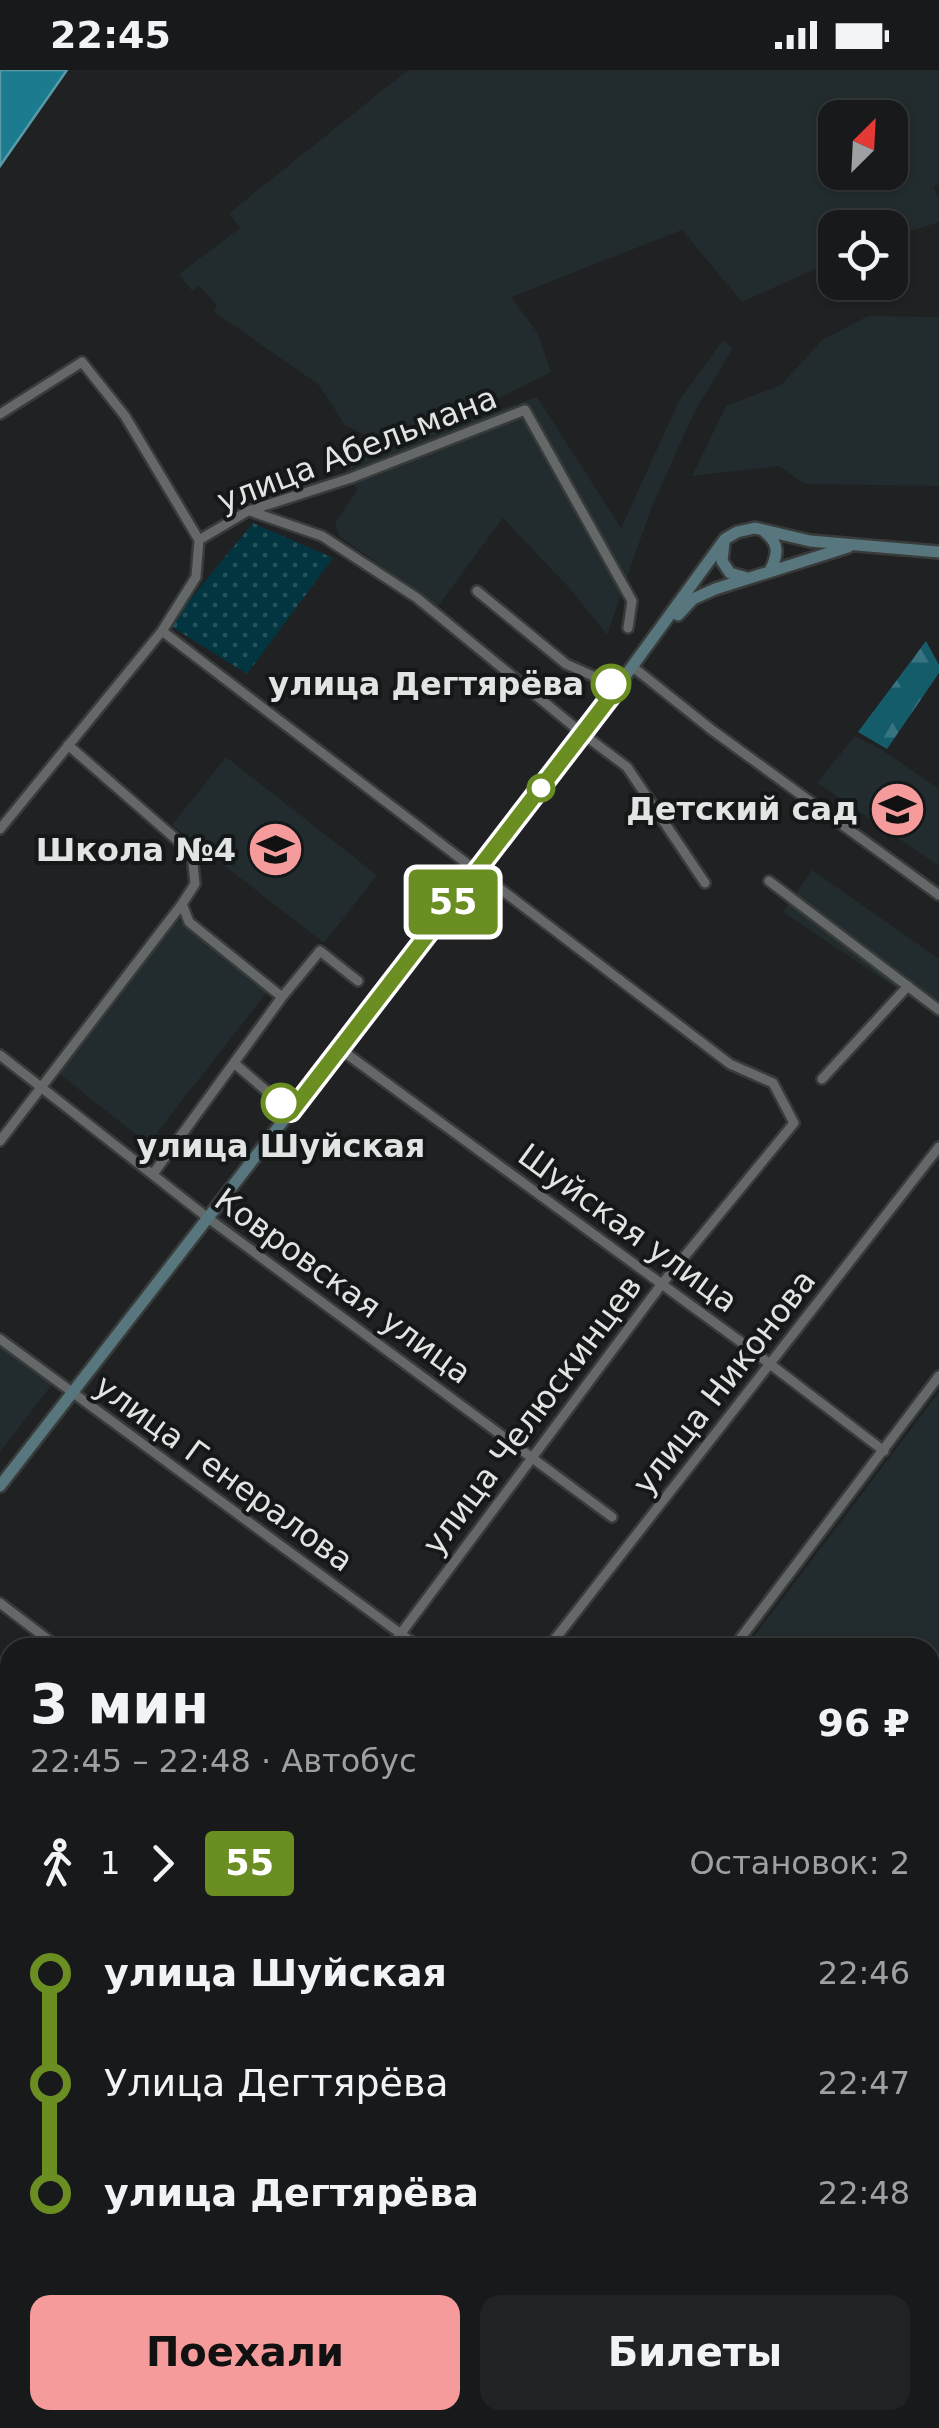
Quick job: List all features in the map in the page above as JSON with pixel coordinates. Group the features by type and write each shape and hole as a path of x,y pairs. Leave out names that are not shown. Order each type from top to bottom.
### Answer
{"main road":[{"path":"762,530 776,546 777,557 770,571"},
{"path":"0,1486 476,873 725,539 736,532 762,530 810,540 939,552"},
{"path":"725,539 722,560 730,573 749,578"},
{"path":"644,652 693,599 855,545"}],"street":[{"path":"0,414 82,362 125,416 199,540"},
{"name":"улица Абельмана","path":"0,830 162,632 196,577 199,540 248,510 351,478 526,410 632,601 628,628"},
{"path":"248,510 322,536 417,598 628,767 705,883"},
{"path":"477,592 566,664 618,687"},
{"path":"162,632 308,740 476,873"},
{"path":"633,667 712,730 939,895"},
{"path":"0,1141 196,884 192,853 68,745"},
{"name":"улица Челюскинцев","path":"397,1638 660,1285 794,1122 773,1083 730,1064 476,873"},
{"path":"768,881 939,1010"},
{"path":"182,904 189,922 282,996"},
{"path":"152,1174 282,996 320,951 358,981"},
{"path":"822,1079 908,986"},
{"name":"Шуйская улица","path":"340,1049 770,1363 884,1451"},
{"name":"Ковровская улица","path":"0,1055 208,1218 612,1517"},
{"path":"234,1063 291,1112"},
{"name":"улица Никонова","path":"556,1638 939,1147"},
{"name":"улица Генералова","path":"0,1339 407,1638"},
{"path":"741,1638 939,1376"},
{"path":"0,1604 46,1638"}],"shaded area":[{"path":"0,70 67,70 0,166"},
{"path":"408,70 939,70 939,184 934,187 939,222 908,232 908,210 818,210 818,268 742,302 682,230 511,297 537,332 551,372 477,409 465,407 375,440 345,425 318,384 214,312 217,305 199,286 192,291 179,274 240,228 229,213"},
{"path":"868,316 939,317 939,486 805,484 779,466 692,476 726,406 781,385 822,340"},
{"path":"723,340 733,348 694,413 652,506 607,635 572,591 503,518 438,606 339,536 335,524 357,490 342,462 537,397 621,528 679,401"},
{"path":"253,523 333,558 247,674 169,625"},
{"name":"Детский сад","path":"855,736 939,789 939,866 817,783"},
{"name":"Школа №4","path":"226,757 377,875 324,943 172,825"},
{"path":"812,870 939,959 939,1017 783,912"},
{"path":"178,920 268,991 148,1144 58,1073"},
{"path":"0,1342 53,1383 0,1452"},
{"path":"939,1392 939,1638 753,1638"}],"green space":[{"path":"926,641 939,665 939,673 887,749 858,732"}],"bus line":[{"name":"55","path":"281,1103 291,1112 618,687 611,684"}],"place":[{"name":"улица Дегтярёва","path":"611,684"},
{"name":"Детский сад","path":"897,809"},
{"name":"Школа №4","path":"275,850"},
{"name":"улица Шуйская","path":"281,1103"}]}
